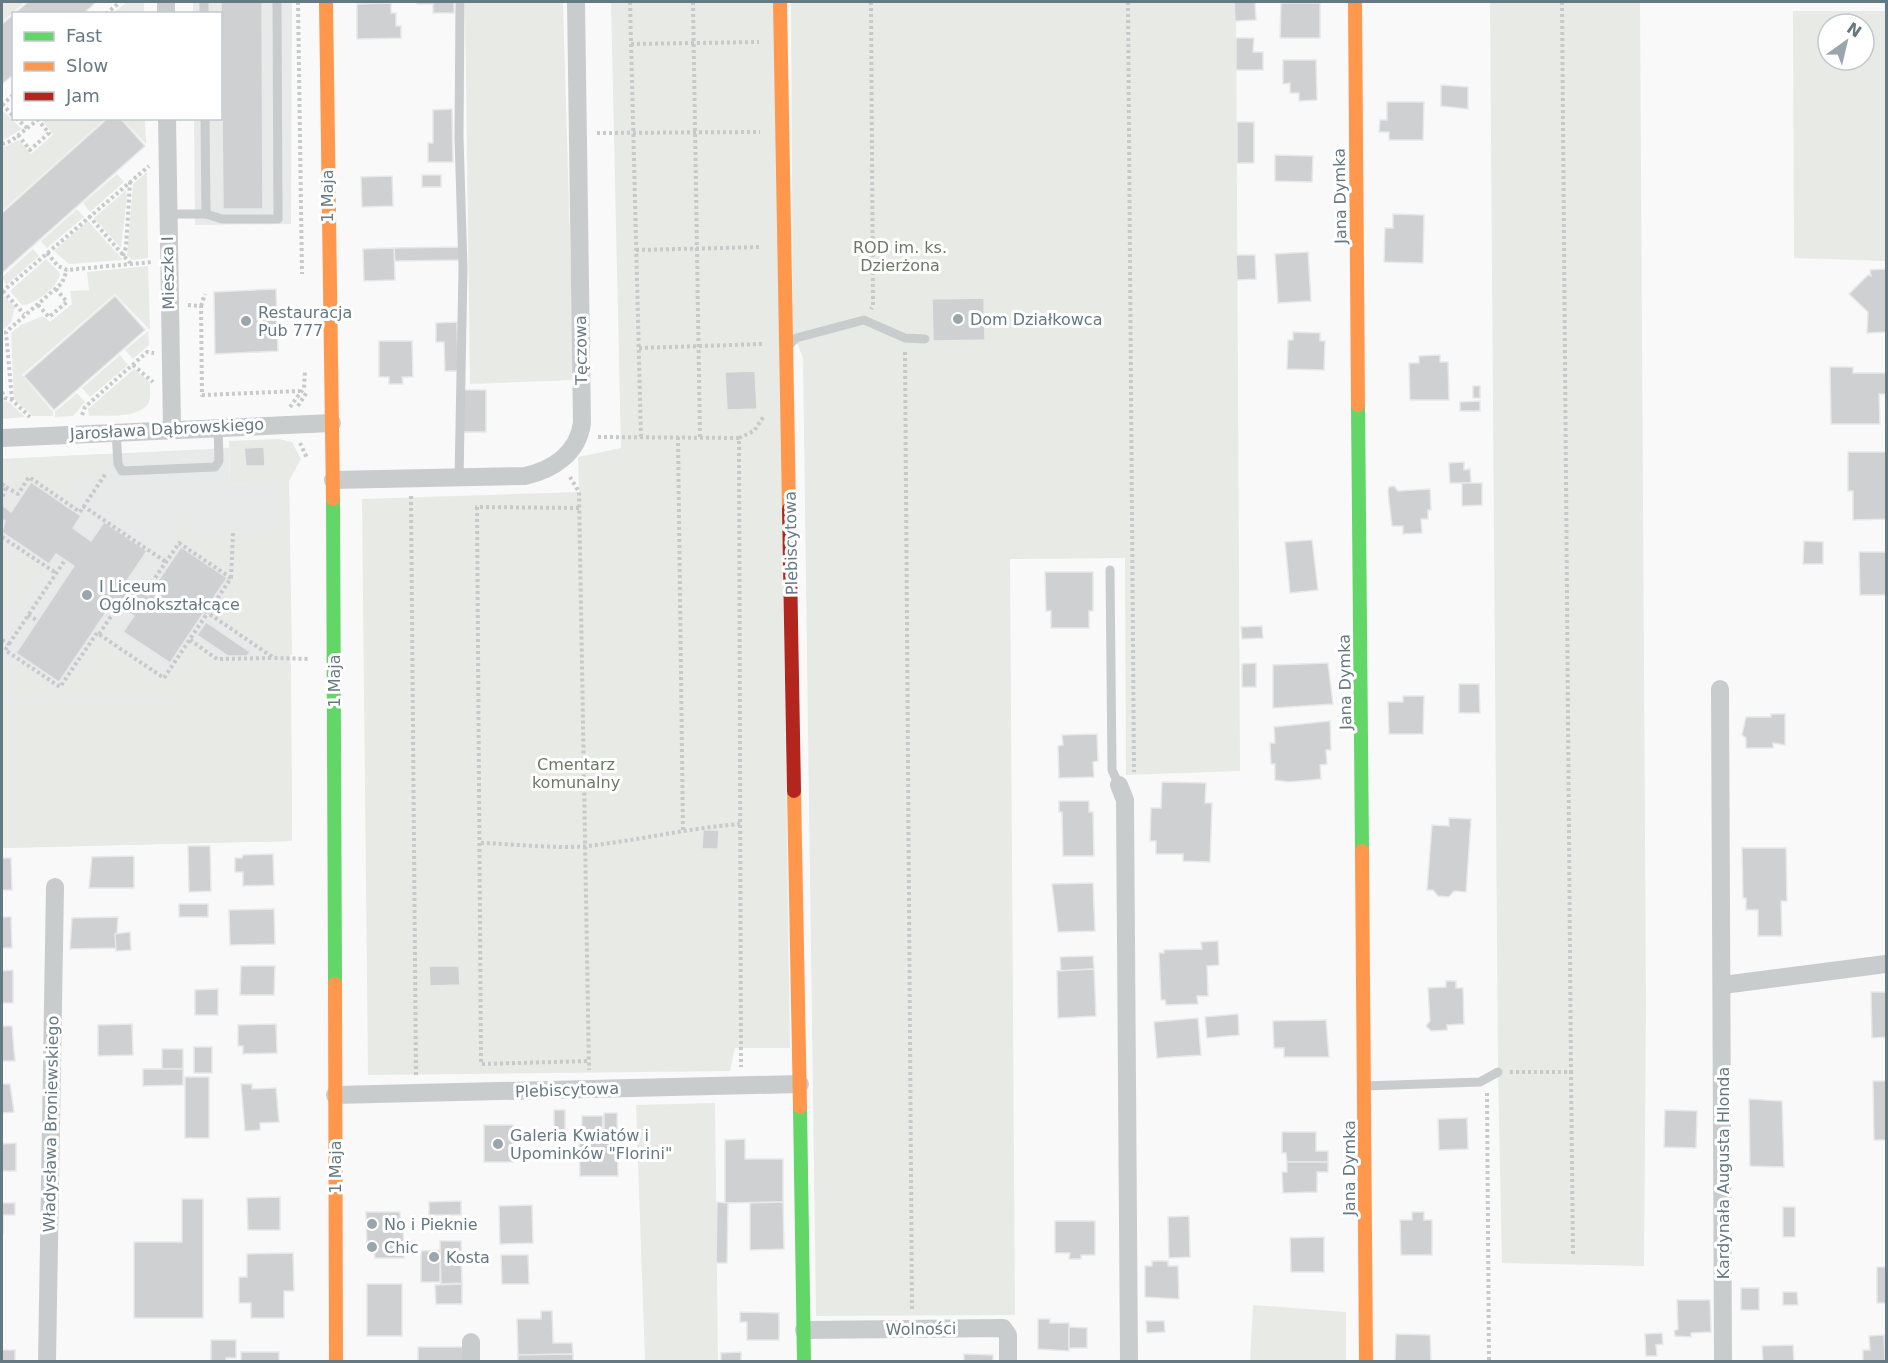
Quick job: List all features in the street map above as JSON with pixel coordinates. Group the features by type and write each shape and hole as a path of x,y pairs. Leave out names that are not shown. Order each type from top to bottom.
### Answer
{"street":[{"name":"1 Maja","path":"326,2 328,283 333,480 336,1362"},
{"name":"Tęczowa","path":"576,2 582,423 579,436"},
{"name":"Plebiscytowa","path":"780,2 788,345 804,1362"},
{"name":"Jana Dymka","path":"1355,2 1366,1362"},
{"name":"Mieszka I","path":"167,120 172,428"},
{"name":"Jarosława Dąbrowskiego","path":"2,438 172,428 332,423"},
{"path":"333,480 525,476 542,472 560,461 579,436"},
{"name":"Kardynała Augusta Hlonda","path":"1720,688 1723,1362"},
{"path":"1126,780 1129,1362"},
{"name":"Władysława Broniewskiego","path":"47,1362 56,887"},
{"path":"1723,986 1887,964"},
{"name":"Plebiscytowa","path":"335,1095 800,1084"},
{"name":"Wolności","path":"804,1330 1002,1328 1008,1335 1008,1362"},
{"path":"471,1342 471,1362"}],"lane":[{"path":"168,214 206,214 222,219 278,219 277,2"},
{"path":"459,479 463,269 459,137 460,2"},
{"path":"205,120 206,214"},
{"path":"788,345 795,338 864,320 905,339 925,339"},
{"path":"116,432 118,465 122,471 215,467 219,461 218,426"},
{"path":"1110,570 1112,770 1126,780"},
{"path":"1365,1086 1480,1082 1498,1072"}],"path":[{"path":"108,12 120,2"},
{"path":"298,2 303,284"},
{"path":"630,2 641,437"},
{"path":"693,2 700,438"},
{"path":"864,320 873,306 871,2"},
{"path":"1126,780 1128,2"},
{"path":"1562,2 1573,1255"},
{"path":"759,32 759,53"},
{"path":"631,44 759,42"},
{"path":"17,120 27,128"},
{"path":"2,144 38,120"},
{"path":"18,135 30,150 49,133 40,120"},
{"path":"759,121 760,143"},
{"path":"578,133 760,132"},
{"path":"24,314 2,292 151,164"},
{"path":"123,256 126,247 130,181"},
{"path":"89,216 131,263"},
{"path":"761,235 761,258"},
{"path":"636,250 761,247"},
{"path":"47,253 58,266 67,270 153,262"},
{"path":"12,400 4,333 62,283 67,270"},
{"path":"38,305 49,317 67,302 56,289"},
{"path":"205,294 200,307 202,395 301,391 309,388"},
{"path":"178,303 200,307"},
{"path":"639,348 762,344 762,333"},
{"path":"905,339 912,1316"},
{"path":"80,418 85,407 147,352 154,353"},
{"path":"289,410 301,391 306,361"},
{"path":"133,365 153,382"},
{"path":"2,392 3,397 12,400 33,419"},
{"path":"579,436 739,438 740,1086"},
{"path":"678,437 683,833"},
{"path":"560,461 579,492 590,1090"},
{"path":"2,484 18,494 29,477 80,512 108,470"},
{"path":"411,480 416,1094"},
{"path":"2,499 6,487"},
{"path":"83,506 166,561"},
{"path":"579,508 477,507 481,1064 589,1060"},
{"path":"99,634 164,678 206,612 231,578 233,533"},
{"path":"2,537 56,573"},
{"path":"132,585 134,583 146,591 179,543 231,578"},
{"path":"65,560 5,650 60,687 118,606"},
{"path":"206,612 274,658"},
{"path":"28,615 38,621"},
{"path":"2,640 9,644"},
{"path":"190,640 217,659 310,659"},
{"path":"481,843 585,846 683,833 700,827 740,824"},
{"path":"1498,1072 1571,1072"},
{"path":"1480,1082 1488,1095 1489,1362"}],"shaded area":[{"path":"193,2 292,2 291,224 195,225 194,120 222,120 222,12 193,12"},
{"path":"229,448 230,484 289,481 292,841 2,848 2,459"}],"green space":[{"path":"2,2 25,2 12,12 2,22"},
{"path":"127,2 144,2 144,12 114,12"},
{"path":"465,2 563,2 574,380 470,384"},
{"name":"Cmentarz komunalny","path":"611,2 775,2 790,1048 735,1048 730,1071 368,1075 362,499 579,492 578,457 621,448"},
{"name":"ROD im. ks. Dzierżona","path":"791,2 1236,2 1240,771 1126,775 1125,558 1010,559 1015,1315 816,1316 803,358 793,333"},
{"path":"1490,2 1640,2 1646,1003 1644,1266 1502,1263 1498,1072"},
{"path":"1793,11 1886,11 1886,261 1794,258"},
{"path":"2,110 22,129 2,141"},
{"path":"104,120 2,211 2,148 19,140 31,154 53,135 43,121"},
{"path":"123,120 145,120 146,144"},
{"path":"147,172 148,258 132,260 127,255 133,184"},
{"path":"117,174 124,182 90,212 83,203"},
{"path":"126,190 127,197 121,248 94,218"},
{"path":"77,209 84,217 47,248 41,241"},
{"path":"88,221 123,260 69,264 54,251"},
{"path":"33,249 39,256 6,285 2,277"},
{"path":"46,259 60,273 59,278 51,289 39,298 22,305 10,291"},
{"path":"148,266 150,330 115,294 22,375 53,412 53,416 33,416 14,399 11,333 21,325 43,316 50,322 72,304 70,291 89,290 87,272"},
{"path":"3,295 15,307 11,322 2,331"},
{"path":"148,331 149,345 133,359 125,350"},
{"path":"120,355 128,365 90,397 82,388"},
{"path":"134,369 150,382 150,400 145,407 131,414 89,416 88,409"},
{"path":"77,393 85,402 73,416 55,417 55,412"},
{"path":"2,400 10,403 25,417 2,419"},
{"path":"279,439 292,442 301,459 289,481 292,655 277,655 212,612 237,575 236,533 282,530 280,482 230,484 229,441","holes":["264,447 265,465 246,466 245,448"]},
{"path":"105,454 105,468 97,480 79,468 68,485 77,492 70,502 28,473 17,489 2,479 2,459"},
{"path":"186,517 192,517 193,535 229,533 230,572 174,535"},
{"path":"2,542 45,571 2,635"},
{"path":"97,639 164,684 190,644 217,662 291,663 292,841 2,848 2,705 146,702 170,706 170,695 2,698 2,653 61,693"},
{"path":"715,1103 718,1361 645,1361 636,1105"},
{"path":"1253,1305 1346,1312 1346,1361 1250,1361"}],"building":[{"path":"28,2 96,2 85,12 16,12"},
{"path":"221,2 262,2 263,209 223,209"},
{"path":"417,2 454,2 454,13 433,13 433,4 417,4"},
{"path":"1234,2 1255,2 1256,20 1235,21"},
{"path":"391,3 391,13 396,13 396,26 401,26 401,38 357,39 357,4"},
{"path":"1281,3 1320,3 1320,38 1280,38"},
{"path":"12,16 12,76 2,84 2,24"},
{"path":"1236,38 1254,38 1253,52 1263,52 1263,70 1236,70"},
{"path":"1283,60 1316,60 1317,100 1299,101 1299,93 1290,93 1290,83 1283,84"},
{"path":"1441,85 1468,87 1468,109 1441,106"},
{"path":"1387,102 1424,102 1423,140 1389,140 1389,132 1379,132 1380,120 1387,120"},
{"path":"452,109 453,162 428,162 428,143 433,143 433,110"},
{"path":"106,120 122,120 145,146 2,273 2,213"},
{"path":"1237,122 1254,122 1254,163 1237,163"},
{"path":"1275,155 1313,156 1312,182 1275,181"},
{"path":"422,175 441,175 441,187 422,187"},
{"path":"392,176 393,206 362,207 361,177"},
{"path":"1393,214 1424,215 1423,263 1384,262 1385,228 1393,228"},
{"path":"459,247 459,260 395,261 394,248"},
{"path":"394,248 395,280 364,281 363,249"},
{"path":"1308,252 1311,301 1278,303 1275,254"},
{"path":"1236,255 1255,255 1256,279 1237,280"},
{"path":"1886,269 1886,332 1867,333 1868,312 1849,294 1868,275 1871,276 1870,270"},
{"name":"Restauracja Pub 777","path":"276,289 278,351 215,354 214,292"},
{"path":"115,296 145,330 54,410 24,376"},
{"name":"Dom Działkowca","path":"984,298 985,340 933,341 932,299"},
{"path":"457,322 458,371 445,371 444,342 436,342 436,323"},
{"path":"1293,332 1320,333 1320,341 1325,341 1324,370 1287,369 1288,340 1293,340"},
{"path":"379,341 412,341 413,377 402,377 403,384 389,384 389,377 379,377"},
{"path":"1440,355 1440,362 1448,362 1449,400 1410,400 1409,363 1419,363 1419,356"},
{"path":"1830,367 1853,367 1853,373 1886,373 1886,394 1879,394 1880,424 1831,424"},
{"path":"755,371 757,409 727,410 725,372"},
{"path":"1473,386 1480,386 1480,398 1473,398"},
{"path":"463,390 486,390 486,432 463,432"},
{"path":"1480,401 1480,411 1460,411 1460,402"},
{"path":"264,447 265,466 246,466 244,448"},
{"path":"1848,452 1886,452 1886,519 1853,520 1853,491 1848,491"},
{"path":"1464,462 1464,470 1470,469 1471,483 1450,483 1449,463"},
{"path":"31,482 81,516 73,528 91,541 104,522 147,551 126,582 148,596 181,547 227,578 170,663 123,632 134,616 113,602 59,682 16,653 74,566 56,554 49,564 2,532 5,521 2,519 2,505 11,512"},
{"path":"1462,483 1482,483 1482,505 1462,506"},
{"path":"1394,486 1398,491 1430,489 1431,510 1428,510 1428,519 1421,519 1422,533 1403,534 1403,526 1392,526 1388,491 1389,487"},
{"path":"1312,540 1318,590 1290,593 1285,542"},
{"path":"1804,541 1823,542 1823,564 1803,564"},
{"path":"1859,552 1886,552 1886,595 1860,595"},
{"path":"1045,572 1093,572 1093,611 1089,611 1089,628 1051,628 1051,611 1046,611"},
{"path":"206,622 250,652 247,656 228,656 197,635"},
{"path":"1262,626 1263,638 1242,639 1241,627"},
{"path":"1256,663 1256,687 1242,687 1242,664"},
{"path":"1328,663 1333,704 1273,708 1273,665"},
{"path":"1459,684 1479,684 1480,713 1459,713"},
{"path":"1403,696 1424,696 1423,734 1389,734 1388,702 1403,702"},
{"path":"1771,714 1785,714 1785,745 1773,743 1773,748 1746,748 1746,738 1742,735 1746,717 1771,717"},
{"path":"1330,721 1331,750 1326,750 1327,764 1320,765 1321,779 1289,782 1275,780 1275,764 1271,764 1270,743 1275,743 1274,727"},
{"path":"1097,734 1098,761 1093,762 1094,777 1059,778 1058,746 1063,745 1062,735"},
{"path":"1162,782 1206,783 1205,803 1212,803 1210,862 1183,861 1183,854 1156,854 1156,841 1150,841 1151,808 1161,808"},
{"path":"1059,801 1089,801 1089,812 1093,812 1094,856 1063,856 1062,812 1059,812"},
{"path":"1449,818 1471,819 1466,892 1454,891 1449,897 1438,896 1433,890 1427,890 1432,825 1449,826"},
{"path":"703,830 719,830 718,849 702,849"},
{"path":"188,846 210,846 211,891 189,892"},
{"path":"1742,848 1786,848 1787,901 1781,901 1782,936 1758,936 1758,910 1746,910 1746,898 1743,898"},
{"path":"273,854 274,885 243,886 243,872 235,872 235,858 242,858 243,855"},
{"path":"134,856 134,888 89,888 92,857"},
{"path":"2,858 11,858 12,890 2,890"},
{"path":"1093,883 1095,931 1058,932 1052,884"},
{"path":"179,904 208,904 208,917 179,917"},
{"path":"274,909 275,944 230,945 229,910"},
{"path":"2,917 11,917 12,948 2,948"},
{"path":"118,917 116,948 70,949 72,918"},
{"path":"130,932 131,950 116,951 115,934"},
{"path":"1218,941 1219,965 1207,966 1208,996 1197,996 1198,1004 1166,1005 1165,1000 1161,1000 1159,953 1164,953 1164,950 1202,949 1201,942"},
{"path":"1093,956 1094,969 1061,971 1060,957"},
{"path":"241,966 275,966 274,995 240,995"},
{"path":"429,966 459,966 460,985 430,986"},
{"path":"1094,969 1096,1016 1058,1018 1057,971"},
{"path":"13,970 13,1003 2,1003 2,971"},
{"path":"1446,981 1456,981 1456,988 1463,988 1464,1024 1447,1025 1447,1030 1431,1031 1426,1026 1430,1021 1428,988 1446,987"},
{"path":"218,989 218,1015 195,1015 195,990"},
{"path":"1871,992 1886,992 1886,1037 1872,1038"},
{"path":"1238,1014 1239,1035 1207,1038 1205,1017"},
{"path":"1198,1018 1201,1055 1157,1058 1154,1022"},
{"path":"1326,1020 1329,1057 1284,1057 1284,1048 1274,1048 1273,1021"},
{"path":"132,1024 133,1055 98,1056 98,1025"},
{"path":"276,1024 277,1053 243,1054 243,1046 238,1046 238,1025"},
{"path":"2,1026 12,1026 15,1061 2,1061"},
{"path":"194,1047 212,1047 212,1073 194,1073"},
{"path":"162,1049 183,1049 183,1069 162,1069"},
{"path":"143,1069 183,1069 183,1085 143,1086"},
{"path":"185,1077 209,1077 209,1138 185,1138"},
{"path":"1873,1081 1886,1081 1886,1140 1874,1140"},
{"path":"2,1084 10,1084 14,1112 2,1113"},
{"path":"241,1084 252,1084 252,1089 276,1088 279,1122 260,1123 260,1130 245,1131"},
{"path":"1749,1099 1782,1101 1784,1167 1750,1166"},
{"path":"554,1110 565,1110 565,1131 554,1131"},
{"path":"1665,1110 1697,1111 1696,1148 1664,1147"},
{"path":"604,1113 617,1113 618,1176 580,1176 579,1135 604,1135"},
{"path":"582,1116 603,1116 602,1133 582,1133"},
{"path":"1467,1118 1468,1149 1439,1150 1438,1119"},
{"name":"Galeria Kwiatów i Upominków \"Florini\"","path":"484,1125 513,1125 513,1162 484,1162"},
{"path":"1282,1132 1316,1132 1316,1151 1328,1151 1328,1162 1287,1162 1286,1153 1282,1153"},
{"path":"745,1139 745,1159 783,1159 783,1202 725,1203 725,1140"},
{"path":"16,1143 16,1171 2,1171 2,1144"},
{"path":"1287,1162 1328,1162 1328,1172 1317,1172 1317,1192 1283,1193 1282,1172 1287,1172"},
{"path":"280,1197 280,1230 248,1230 247,1198"},
{"path":"182,1199 203,1199 203,1318 134,1318 134,1242 182,1242"},
{"path":"461,1201 461,1215 429,1215 429,1202"},
{"path":"717,1202 728,1203 727,1263 716,1263"},
{"path":"783,1202 784,1249 750,1250 750,1203"},
{"path":"2,1203 15,1203 15,1215 3,1215 3,1234"},
{"path":"532,1205 533,1243 500,1244 499,1206"},
{"path":"1783,1207 1795,1207 1795,1237 1783,1237"},
{"path":"366,1212 400,1212 404,1258 375,1258 374,1249 367,1249"},
{"path":"1412,1212 1424,1212 1424,1220 1432,1220 1432,1255 1401,1255 1400,1220 1412,1220"},
{"path":"1189,1216 1190,1257 1169,1258 1168,1217"},
{"path":"1055,1221 1095,1221 1095,1255 1081,1255 1081,1259 1069,1259 1070,1253 1055,1253"},
{"path":"1324,1237 1324,1272 1291,1272 1290,1238"},
{"path":"440,1241 461,1241 462,1283 441,1284"},
{"path":"440,1250 440,1282 421,1282 421,1251"},
{"path":"293,1253 294,1291 284,1291 284,1318 251,1318 251,1303 239,1303 239,1277 247,1277 247,1254"},
{"path":"501,1255 528,1255 529,1284 502,1284"},
{"path":"1152,1261 1168,1261 1168,1266 1178,1266 1179,1299 1145,1297 1145,1266 1152,1266"},
{"path":"1877,1267 1886,1267 1886,1303 1877,1303"},
{"path":"367,1284 402,1284 402,1336 367,1336"},
{"path":"462,1284 462,1304 436,1304 435,1285"},
{"path":"1741,1288 1759,1288 1759,1310 1741,1310"},
{"path":"1783,1292 1797,1292 1798,1305 1783,1305"},
{"path":"1677,1300 1710,1300 1711,1332 1691,1333 1691,1337 1675,1336 1674,1331 1678,1329"},
{"path":"541,1311 552,1311 553,1343 572,1343 573,1354 518,1355 517,1319 541,1319"},
{"path":"740,1312 779,1313 779,1340 747,1340 747,1322 740,1322"},
{"path":"1038,1319 1050,1319 1050,1323 1069,1323 1069,1351 1038,1349"},
{"path":"1146,1321 1164,1321 1165,1332 1147,1333"},
{"path":"1069,1327 1087,1328 1087,1348 1069,1348"},
{"path":"1662,1333 1663,1344 1656,1345 1657,1356 1646,1356 1645,1334"},
{"path":"1396,1334 1430,1335 1431,1362 1395,1362"},
{"path":"1884,1335 1885,1362 1863,1362 1863,1350 1870,1350 1869,1336"},
{"path":"211,1340 236,1340 236,1358 226,1358 226,1362 211,1362"},
{"path":"1793,1345 1794,1362 1763,1362 1762,1346"},
{"path":"418,1347 463,1347 463,1362 418,1362"},
{"path":"2,1350 15,1350 15,1362 2,1362"},
{"path":"241,1352 279,1352 279,1362 241,1362"},
{"path":"741,1352 741,1362 721,1362 721,1353"},
{"path":"573,1354 573,1362 518,1362 518,1355"},
{"path":"964,1354 993,1355 993,1362 964,1362"}],"traffic: fast":[{"path":"1358,405 1362,851"},
{"path":"333,499 335,984"},
{"path":"800,1107 804,1362"}],"traffic: slow":[{"path":"326,2 333,499"},
{"path":"780,2 789,509"},
{"path":"1355,2 1358,405"},
{"path":"794,791 800,1107"},
{"path":"1362,851 1366,1362"},
{"path":"335,984 336,1362"}],"traffic: jam":[{"path":"789,509 794,791"}],"place":[{"name":"Dom Działkowca","path":"958,319"},
{"name":"Restauracja Pub 777","path":"246,321"},
{"name":"I Liceum Ogólnokształcące","path":"87,595"},
{"name":"Galeria Kwiatów i Upominków \"Florini\"","path":"498,1144"},
{"name":"No i Pieknie","path":"372,1224"},
{"name":"Chic","path":"372,1247"},
{"name":"Kosta","path":"434,1257"}]}
